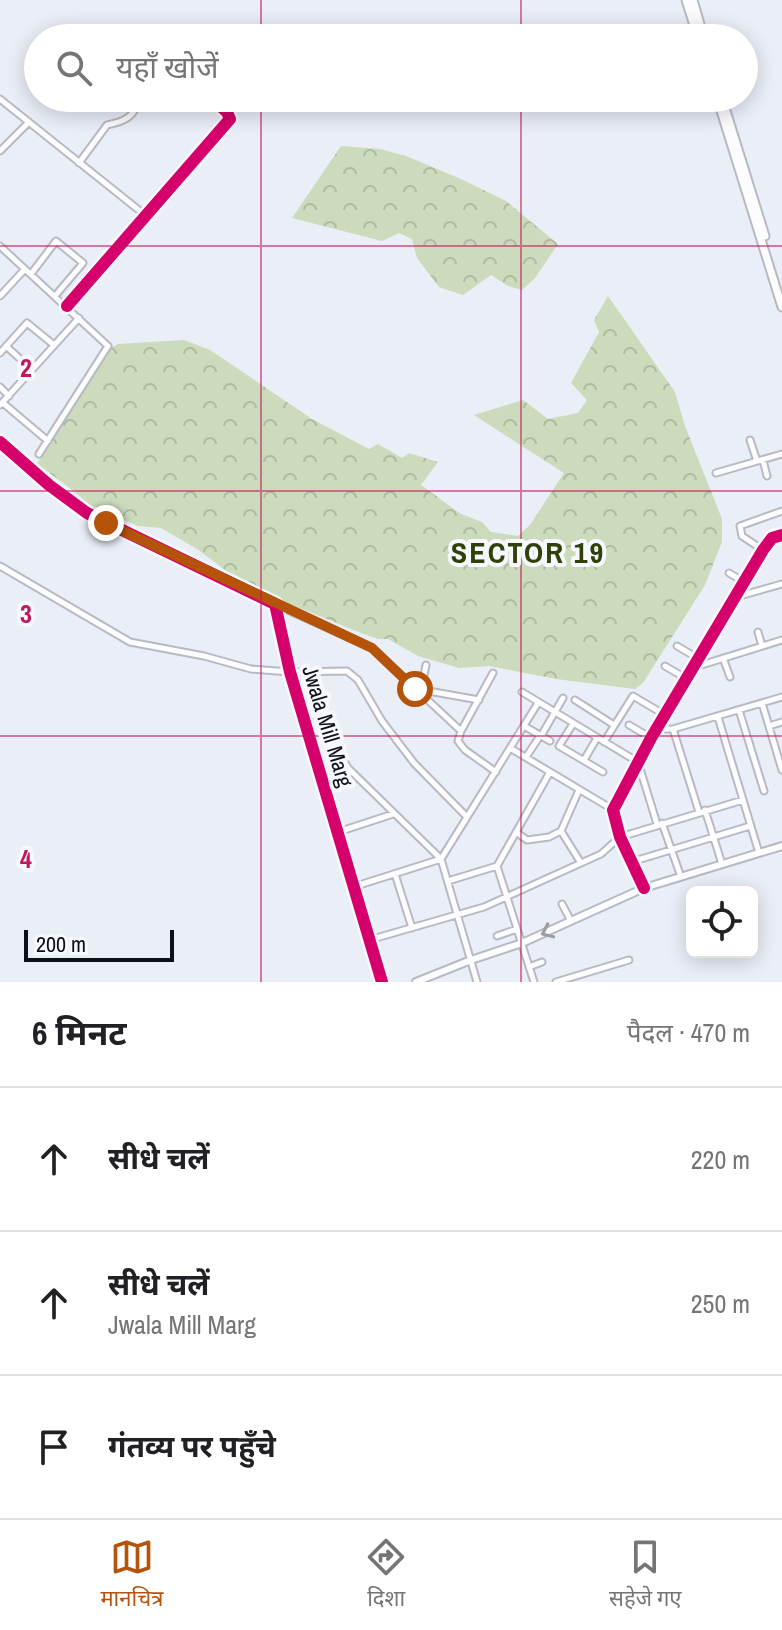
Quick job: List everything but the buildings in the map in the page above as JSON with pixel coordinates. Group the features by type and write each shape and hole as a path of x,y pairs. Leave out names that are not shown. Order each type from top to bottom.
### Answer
{"main road":[{"path":"686,0 695,24"},
{"path":"693,0 698,24"},
{"path":"724,112 782,292"},
{"path":"724,112 782,307"}],"street":[{"path":"0,99 145,215"},
{"path":"79,163 107,125 119,123 133,112"},
{"path":"67,306 230,119 227,112"},
{"path":"0,151 29,122"},
{"path":"31,274 56,241 95,273"},
{"path":"1,249 107,343 108,349 39,454"},
{"path":"55,296 83,263"},
{"path":"0,296 25,269"},
{"path":"48,441 1,404 79,318"},
{"path":"0,353 27,323 54,345"},
{"path":"6,346 32,370"},
{"path":"0,387 9,396"},
{"path":"750,440 767,476"},
{"path":"0,442 87,513 372,648 461,731"},
{"path":"716,473 746,461 760,461 782,454"},
{"path":"763,550 742,536 740,526 782,511"},
{"path":"644,888 620,837 613,810 651,738 763,550 772,538 782,535"},
{"path":"0,566 130,642 204,656 251,669 290,672 340,670 353,675 405,752 467,817"},
{"path":"729,573 744,582"},
{"path":"735,597 782,584"},
{"name":"Jwala Mill Marg","path":"275,604 290,672 382,982"},
{"path":"758,632 762,646"},
{"path":"694,667 782,640"},
{"path":"677,646 699,659"},
{"path":"723,658 730,677"},
{"path":"418,689 426,665"},
{"path":"665,666 687,679"},
{"path":"493,673 458,741 496,772"},
{"path":"418,689 479,700"},
{"path":"522,692 638,762 681,877"},
{"path":"604,742 633,696 665,715"},
{"path":"657,729 673,729 782,697"},
{"path":"526,757 563,698"},
{"path":"575,700 614,725"},
{"path":"353,887 441,859 538,703"},
{"path":"762,703 782,770"},
{"path":"739,710 764,791"},
{"path":"303,714 319,716 348,768 441,859 477,982"},
{"path":"718,717 759,853"},
{"path":"769,726 782,722"},
{"path":"573,724 559,746 603,772"},
{"path":"629,725 651,738"},
{"path":"524,726 550,741"},
{"path":"673,729 722,864"},
{"path":"584,760 597,738"},
{"path":"510,748 613,810"},
{"path":"447,881 497,866 550,772"},
{"path":"516,832 527,840 549,837 561,831 579,789"},
{"path":"369,940 458,916 508,898 601,854 620,837 743,800"},
{"path":"338,832 393,814"},
{"path":"631,862 750,826"},
{"path":"561,831 581,863"},
{"path":"419,981 522,943 644,888 782,846"},
{"path":"497,866 534,982"},
{"path":"395,874 412,928"},
{"path":"562,904 571,921"},
{"path":"497,936 517,929"},
{"path":"556,982 629,960"},
{"path":"529,967 542,962"}],"green space":[{"path":"341,146 380,149 406,156 461,179 506,201 558,244 535,278 522,290 508,286 491,275 463,295 439,287 417,258 412,239 399,233 382,241 292,218"},
{"path":"608,296 675,392 685,426 722,519 722,542 705,585 643,683 635,689 556,679 489,666 459,668 418,656 388,639 378,639 356,631 288,603 268,591 252,590 197,549 161,528 138,526 89,505 37,464 111,348 118,344 184,340 210,350 312,419 369,449 378,444 402,458 409,453 438,462 421,485 461,514 482,522 491,532 518,536 530,525 564,473 474,415 523,400 548,419 578,413 587,400 571,383 599,332 594,320"}],"cycle path":[{"path":"67,306 230,119 227,112"},
{"path":"0,442 87,513 275,604 290,672 382,982"},
{"path":"644,888 620,837 613,810 651,738 763,550 772,538 782,535"}],"district":[{"name":"SECTOR 19","path":"528,553"}],"route":[{"path":"106,523 228,583 372,648 415,689"}]}
